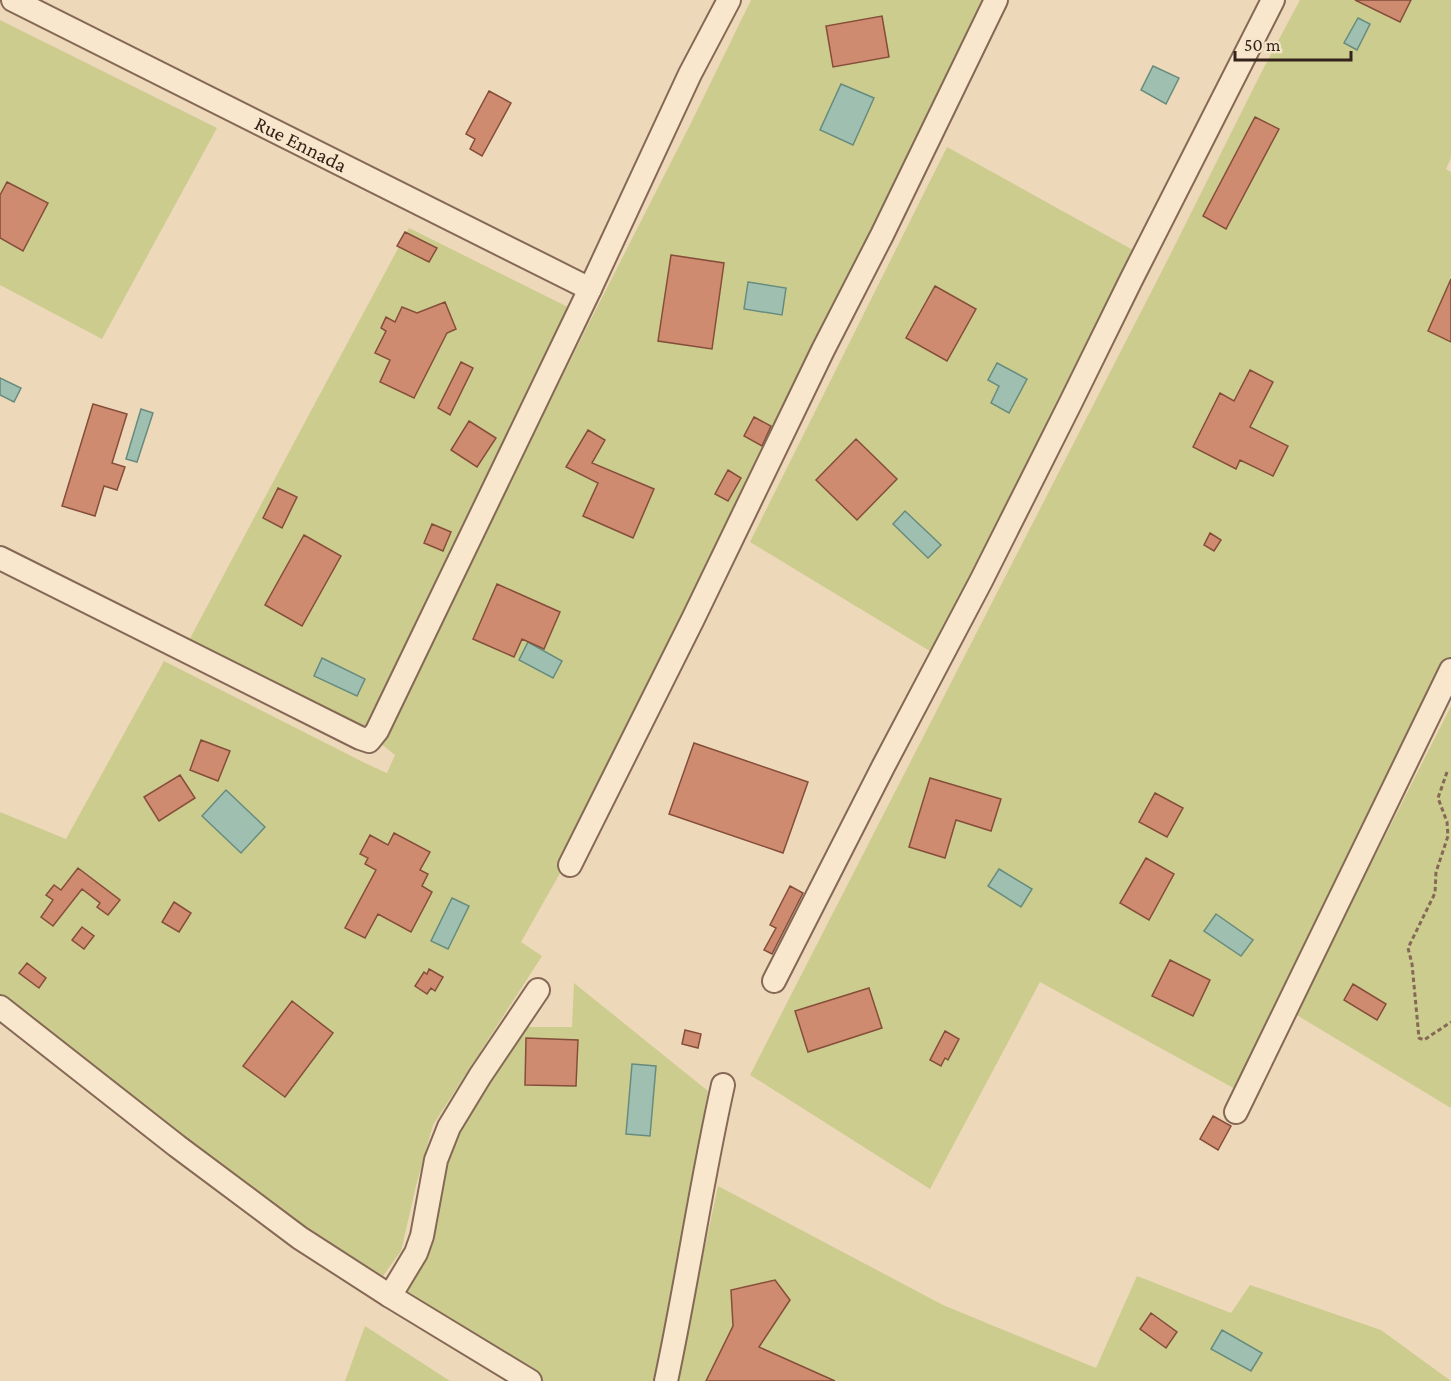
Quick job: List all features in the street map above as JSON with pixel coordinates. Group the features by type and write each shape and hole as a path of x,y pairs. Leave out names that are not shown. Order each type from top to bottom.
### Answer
{"street":[{"name":"Rue Ennada","path":"13,0 590,289"},
{"path":"0,558 369,741 377,731 590,289 690,74 729,0"},
{"path":"570,865 996,0"},
{"path":"774,981 981,581 1274,0"},
{"path":"1236,1112 1451,670"},
{"path":"390,1296 416,1253 422,1236 436,1160 449,1127 538,990"},
{"path":"0,1006 177,1146 300,1238 530,1381"},
{"path":"666,1381 723,1085"}],"path":[{"path":"1448,772 1438,798 1447,822 1448,836 1436,872 1435,893 1408,948 1412,964 1419,1038 1424,1040 1451,1022"}],"green space":[{"path":"751,0 992,0 580,838 521,942 542,956 433,1125 401,1251 378,1283 256,1201 0,999 0,812 66,839 164,661 387,773 395,755 380,743"},
{"path":"1300,0 1451,0 1451,158 1446,169 1451,172 1451,661 1237,1090 1040,982 930,1189 750,1075"},
{"path":"0,20 217,128 102,339 0,285"},
{"path":"947,147 1142,255 938,656 750,542"},
{"path":"409,228 572,309 364,737 186,646"},
{"path":"1451,706 1451,1108 1295,1014"},
{"path":"574,983 708,1091 655,1381 540,1381 400,1294 412,1281 428,1248 448,1145 525,1027 572,1027"},
{"path":"718,1186 943,1305 1096,1368 1137,1276 1231,1313 1250,1285 1381,1330 1451,1381 676,1381"},
{"path":"365,1326 450,1381 345,1381"}],"shaded area":[{"path":"1358,18 1370,24 1357,50 1344,43"},
{"path":"1153,66 1179,78 1166,104 1141,90"},
{"path":"841,84 874,98 853,145 820,130"},
{"path":"748,282 786,288 782,315 744,309"},
{"path":"997,363 1027,379 1009,413 991,403 999,386 988,380"},
{"path":"0,378 21,388 14,402 0,395"},
{"path":"141,409 153,413 137,462 126,459"},
{"path":"905,511 941,545 928,558 893,524"},
{"path":"528,642 562,661 553,678 519,660"},
{"path":"322,658 365,679 357,696 314,676"},
{"path":"226,790 265,827 241,853 202,816"},
{"path":"999,869 1032,889 1021,907 988,886"},
{"path":"452,898 469,906 448,949 431,941"},
{"path":"1216,914 1253,940 1241,956 1204,931"},
{"path":"632,1064 656,1066 650,1136 626,1134"},
{"path":"1222,1330 1262,1353 1251,1371 1211,1349"}],"building":[{"path":"1355,0 1411,0 1400,22"},
{"path":"882,16 889,57 833,67 826,26"},
{"path":"489,91 511,103 482,156 470,149 475,139 466,134"},
{"path":"1255,117 1279,129 1226,229 1203,216"},
{"path":"7,182 48,203 23,251 0,238 0,195"},
{"path":"405,232 437,248 429,262 397,246"},
{"path":"671,255 724,263 712,349 658,341"},
{"path":"1451,279 1451,342 1428,331"},
{"path":"935,286 976,309 947,361 906,338"},
{"path":"445,302 456,329 447,333 414,398 380,382 390,360 375,353 386,331 381,328 386,317 395,322 402,307 417,313"},
{"path":"461,362 473,368 450,415 438,408"},
{"path":"1250,370 1273,382 1250,427 1288,446 1273,476 1240,460 1236,469 1193,447 1220,393 1234,401"},
{"path":"93,404 127,414 112,463 125,467 117,490 104,486 95,516 62,506"},
{"path":"754,417 771,426 762,446 744,436"},
{"path":"469,421 496,438 477,467 451,450"},
{"path":"588,430 605,440 592,463 654,489 633,538 583,516 598,483 566,467"},
{"path":"856,439 897,479 857,520 816,480"},
{"path":"728,470 741,478 728,501 715,494"},
{"path":"278,488 297,497 282,528 263,518"},
{"path":"432,524 451,532 443,551 424,543"},
{"path":"1210,533 1221,540 1214,551 1204,545"},
{"path":"304,535 341,556 302,626 265,605"},
{"path":"497,584 560,612 544,649 522,639 514,657 473,639"},
{"path":"201,740 230,751 218,781 190,770"},
{"path":"694,743 808,782 783,853 669,814"},
{"path":"180,775 195,798 159,821 144,797"},
{"path":"930,778 1001,799 991,831 956,820 945,858 909,847"},
{"path":"1155,793 1183,808 1167,837 1139,822"},
{"path":"394,833 430,852 420,870 428,874 422,886 432,892 411,932 378,914 365,938 345,928 376,870 365,864 368,858 360,854 370,835 388,845"},
{"path":"1146,858 1174,874 1149,920 1120,903"},
{"path":"78,868 120,900 108,915 97,907 100,903 82,889 53,926 41,917 53,900 46,895 54,885 61,890"},
{"path":"790,886 803,893 772,954 764,950 776,928 770,925"},
{"path":"174,902 191,913 179,932 162,922"},
{"path":"82,927 94,936 84,949 72,940"},
{"path":"1170,960 1210,980 1193,1016 1152,996"},
{"path":"27,963 46,978 39,988 19,973"},
{"path":"429,969 443,977 435,991 431,988 427,994 415,986 424,972 427,974"},
{"path":"1353,984 1386,1004 1377,1020 1344,1000"},
{"path":"869,988 882,1028 808,1052 795,1011"},
{"path":"292,1001 333,1033 285,1097 243,1066"},
{"path":"685,1030 701,1034 698,1048 682,1044"},
{"path":"945,1031 959,1039 948,1060 945,1058 941,1066 930,1060"},
{"path":"526,1038 578,1040 576,1086 525,1085"},
{"path":"1213,1116 1231,1126 1218,1150 1200,1139"},
{"path":"775,1280 790,1300 759,1347 835,1381 706,1381 733,1326 731,1290"},
{"path":"1151,1313 1177,1332 1166,1348 1140,1329"}]}
